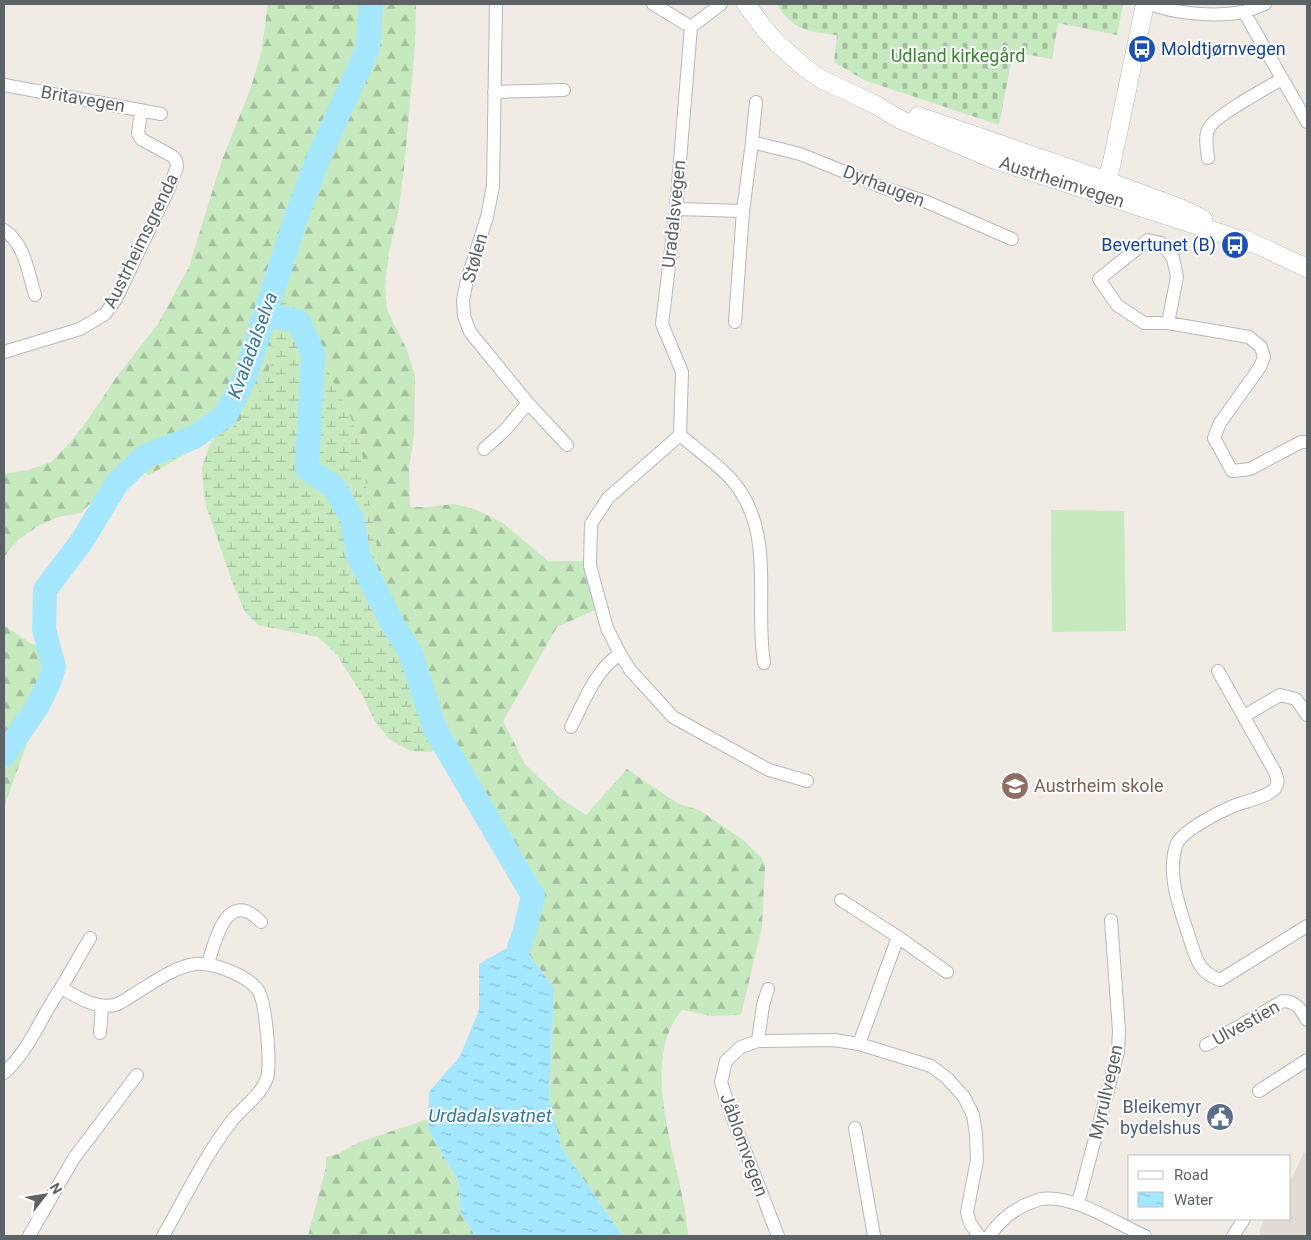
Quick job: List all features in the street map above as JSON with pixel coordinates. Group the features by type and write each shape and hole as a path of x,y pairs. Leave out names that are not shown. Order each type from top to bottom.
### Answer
{"main road":[{"name":"Austrheimvegen","path":"746,4 777,43 805,68 821,79 876,105 901,120 995,160 1105,189 1254,244 1307,268"},
{"path":"1105,189 1145,4"}],"street":[{"name":"Stølen","path":"496,4 493,186 487,217 467,280 463,300 464,316 470,332 528,403 566,445"},
{"path":"653,4 691,27 721,4"},
{"path":"1150,4 1160,8 1213,14 1244,12 1265,4"},
{"path":"1244,12 1307,122"},
{"name":"Uradalsvegen","path":"680,435 682,372 662,324 676,208 691,27"},
{"path":"1208,158 1206,136 1210,126 1220,117 1282,79"},
{"name":"Britavegen","path":"4,85 161,114"},
{"path":"494,92 564,90"},
{"path":"735,322 743,211 756,102"},
{"name":"Austrheimsgrenda","path":"4,352 80,329 105,314 116,299 169,188 177,167 176,160 172,156 141,139 138,134 141,110"},
{"name":"Dyrhaugen","path":"752,142 800,154 882,187 927,202 1012,239"},
{"path":"676,208 743,211"},
{"path":"4,230 13,238 24,255 35,295"},
{"path":"1168,323 1177,278 1173,258 1161,243 1148,240 1099,279 1117,305 1144,323 1168,323 1249,337 1261,348 1264,356 1260,367 1220,423 1214,438 1232,470 1250,469 1305,440"},
{"path":"484,449 505,430 528,403"},
{"path":"764,663 761,642 761,553 754,518 744,498 730,478 680,435 608,498 591,524 590,566 607,628 631,671 673,717 769,770 807,782"},
{"path":"571,727 600,674 608,663 620,654"},
{"path":"1218,671 1275,772 1278,781 1276,788 1268,794 1232,806 1186,832 1176,844 1174,884 1196,959 1207,975 1220,980 1307,926"},
{"path":"1244,716 1280,695 1296,698 1307,715"},
{"path":"841,900 947,972"},
{"path":"208,964 215,939 224,920 230,914 237,911 246,911 254,914 261,922"},
{"name":"Myrullvegen","path":"1078,1203 1118,1052 1119,1031 1111,920"},
{"path":"859,1044 898,937"},
{"path":"4,1073 14,1064 33,1036 51,1002 90,938"},
{"path":"61,988 89,1003 102,1006 118,1004 182,968 194,964 208,964 219,967 246,980 259,992 264,1008 269,1063 267,1077 262,1088 232,1121 208,1156 163,1236"},
{"path":"758,1042 763,1005 768,989"},
{"name":"Ulvestien","path":"1206,1045 1283,1001 1289,1001 1299,1007 1307,1020"},
{"path":"100,1034 102,1006"},
{"name":"Jåblomvegen","path":"778,1236 741,1144 721,1082 726,1061 741,1047 758,1042 834,1040 859,1044 931,1066 947,1078 964,1097 973,1114 977,1160 967,1212 970,1223 979,1236"},
{"path":"1259,1091 1307,1060"},
{"path":"29,1236 74,1158 137,1074"},
{"path":"855,1128 874,1236"},
{"path":"990,1236 999,1222 1013,1210 1040,1199 1057,1198 1078,1203 1120,1231 1145,1236"},
{"path":"1233,1236 1243,1220"}],"shaded area":[{"path":"1304,1152 1307,1155 1307,1236 1261,1236 1259,1231 1264,1220 1291,1220 1291,1180"}],"green space":[{"path":"268,4 416,4 415,46 404,169 385,285 387,310 407,350 415,376 414,434 409,469 410,507 454,504 477,510 503,523 548,561 586,561 597,609 557,627 503,721 525,764 560,798 586,815 627,769 677,803 701,811 743,840 761,857 765,866 762,926 741,1015 711,1016 682,1010 668,1033 662,1060 662,1089 666,1120 685,1210 688,1236 623,1236 561,1147 549,1098 554,988 523,946 519,947 524,934 532,896 435,729 410,652 392,623 387,597 377,565 376,538 365,480 361,446 353,423 319,355 278,317 268,377 238,424 149,475 143,472 121,479 98,495 81,513 58,517 38,526 18,540 4,557 4,474 28,470 51,462 67,446 84,425 118,375 158,324 189,267 222,160 250,90 261,54"},
{"name":"Udland kirkegård","path":"777,4 1123,4 1117,35 1058,23 1052,59 1013,52 999,125 864,80 834,62 837,35 818,33 802,28 788,19"},
{"path":"286,292 331,377 353,423 361,446 365,480 376,538 377,565 387,597 392,623 410,652 428,712 435,729 443,740 432,752 410,751 389,739 374,720 363,696 337,655 318,637 258,625 245,612 233,584 206,506 202,467 209,446 215,437 238,424 268,377 278,317"},
{"path":"1051,510 1124,511 1126,631 1052,632"},
{"path":"4,625 30,643 51,650 54,667 4,807"},
{"path":"428,1119 428,1129 458,1181 461,1213 475,1236 308,1236 326,1167 326,1157 338,1154 359,1142"}],"water":[{"name":"Urdadalsvatnet","path":"523,946 554,988 549,1098 561,1147 623,1236 475,1236 461,1213 458,1181 428,1129 429,1092 460,1056 479,1010 479,964 505,949"}],"waterway":[{"name":"Kvaladalselva","path":"4,755 37,707 48,685 54,667 44,629 45,590 82,541 117,483 144,457 194,437 225,416 245,377 297,215 318,159 368,48 371,4"},
{"path":"266,314 299,322 313,354 307,469 334,487 352,518 358,555 392,623 410,652 435,729 533,896 519,947"}],"place":[{"name":"Moldtjørnvegen","path":"1142,49"},
{"name":"Bevertunet (B)","path":"1235,245"},
{"name":"Austrheim skole","path":"1015,786"},
{"name":"Bleikemyr bydelshus","path":"1220,1117"}]}
